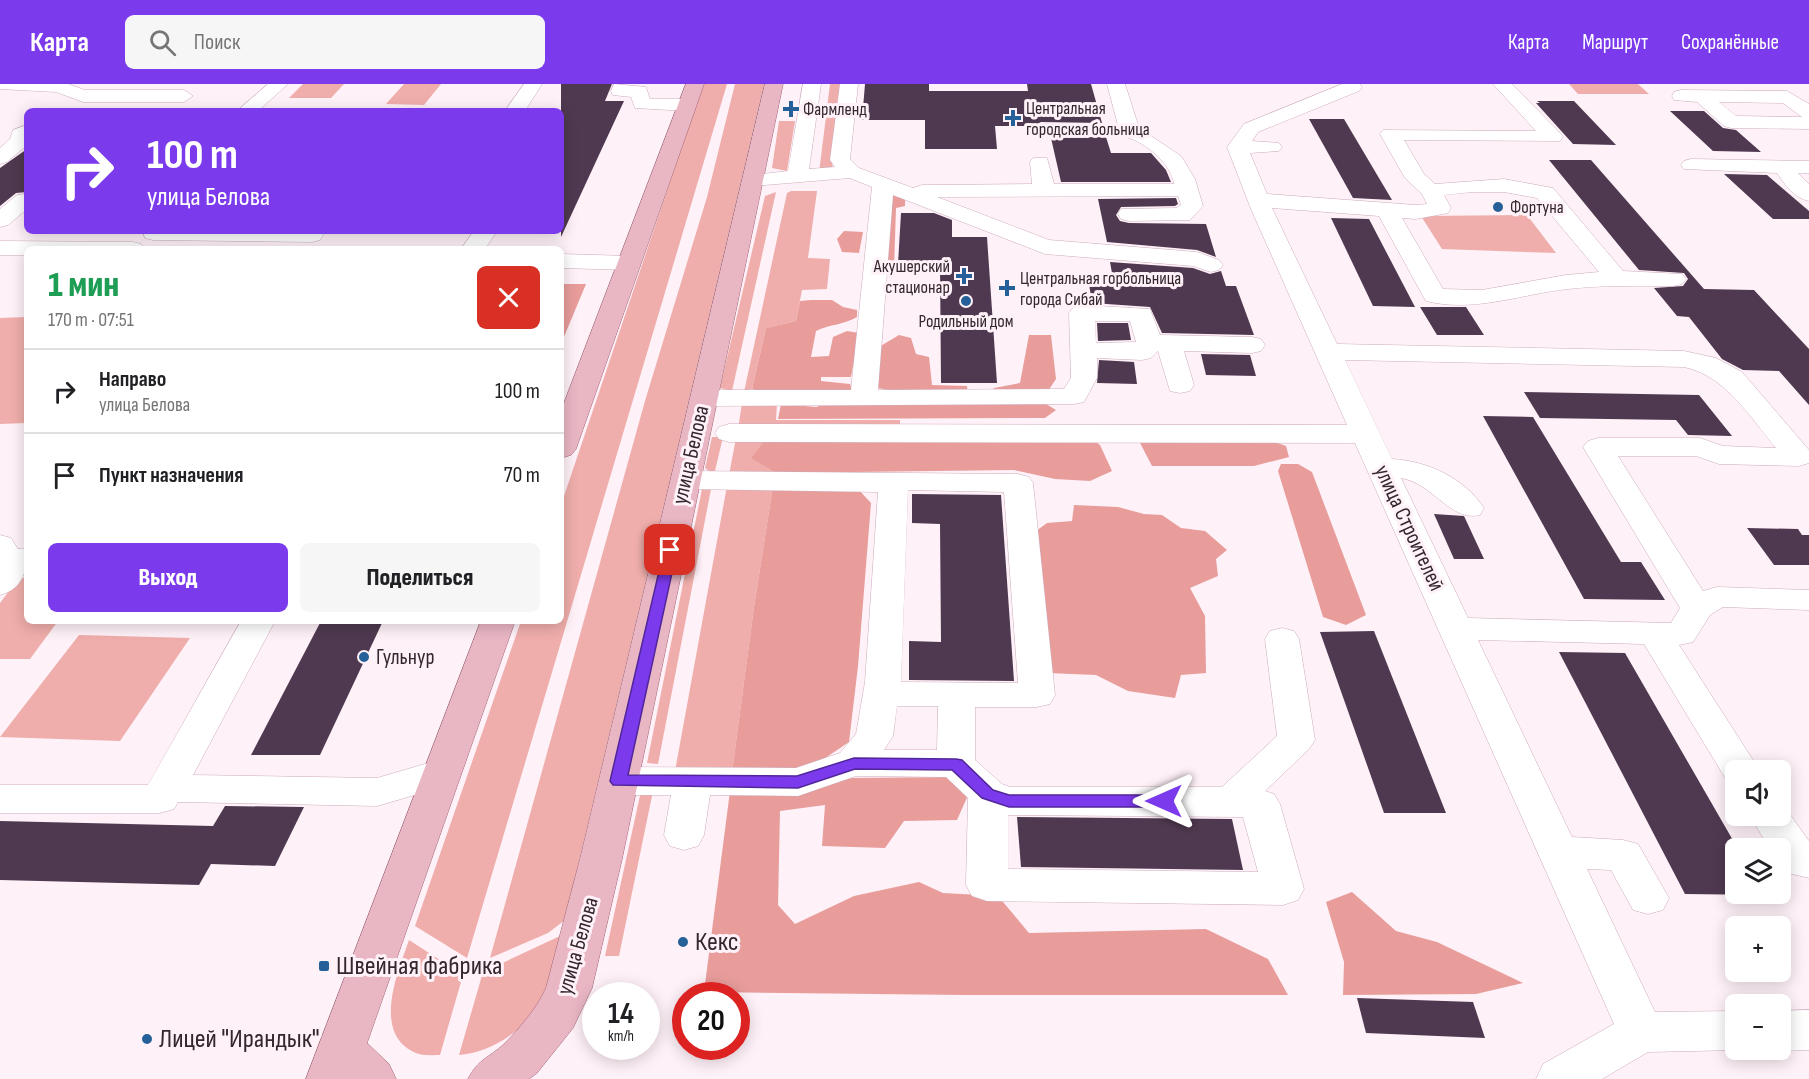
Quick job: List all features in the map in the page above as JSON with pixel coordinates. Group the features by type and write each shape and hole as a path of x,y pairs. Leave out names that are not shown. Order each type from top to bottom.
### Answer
{"main road":[{"name":"улица Белова","path":"492,1079 520,1059 557,1014 568,988 618,781 774,84"},
{"path":"564,441 691,94"},
{"path":"348,1068 442,773 497,624"}],"street":[{"path":"0,84 59,87 83,96 184,96"},
{"path":"170,108 199,84"},
{"path":"251,108 279,84"},
{"path":"517,108 533,84"},
{"path":"623,84 620,91 639,91 642,104 691,94"},
{"path":"798,174 812,84"},
{"path":"849,84 840,160 852,171 1045,248 1197,259 1211,265"},
{"path":"1116,84 1131,131"},
{"path":"1237,147 1251,128 1353,87 1351,84"},
{"path":"1258,200 1416,212 1440,208 1431,191 1416,178 1390,134 1553,137 1502,84"},
{"path":"9,105 45,86"},
{"path":"64,105 83,96"},
{"path":"1681,96 1787,97 1809,113"},
{"path":"1705,96 1705,100 1731,122 1809,123"},
{"path":"891,187 1071,192 1104,214 1182,215 1192,206 1186,190 1186,181 1174,158 1131,131 1041,130"},
{"path":"9,148 24,132"},
{"path":"1237,147 1272,147"},
{"name":"улица Строителей","path":"1237,147 1258,200 1641,1032"},
{"path":"1473,186 1469,158 1532,154"},
{"path":"1040,162 1044,191"},
{"path":"1690,165 1809,167"},
{"path":"1783,166 1794,182 1809,195"},
{"path":"753,180 789,178 798,174 852,171"},
{"path":"1431,191 1454,186 1531,187 1545,193 1617,278"},
{"path":"864,398 891,187"},
{"path":"1006,191 1014,214 1033,242"},
{"path":"0,220 24,201"},
{"path":"1386,209 1435,296 1482,297 1566,282 1617,278 1674,279"},
{"path":"0,229 24,226"},
{"path":"138,246 152,234"},
{"path":"205,234 308,238"},
{"path":"0,248 24,248"},
{"path":"564,261 629,263"},
{"path":"564,270 601,262"},
{"path":"704,398 1074,396 1084,378 1082,313 1141,314 1180,385"},
{"path":"1083,350 1142,352 1159,344 1252,345"},
{"path":"1328,352 1684,359 1707,364 1732,378 1799,457 1719,455 1700,447 1598,447 1697,608"},
{"path":"1775,429 1809,430"},
{"path":"729,433 1366,434"},
{"path":"1381,467 1413,468 1445,486 1469,508"},
{"path":"686,480 1018,483 1037,695 881,694"},
{"path":"854,764 874,736 881,694 893,487 876,481"},
{"path":"1455,628 1682,634 1697,608 1717,597 1809,600"},
{"path":"0,799 160,799 256,624"},
{"path":"1654,634 1734,760"},
{"path":"1231,801 1296,740 1282,639"},
{"path":"956,764 957,694"},
{"path":"618,781 798,782 854,764 956,764 988,794 1009,801 1231,801 1260,804 1283,889 987,885 988,794"},
{"path":"166,788 377,792 442,773"},
{"path":"684,835 693,782"},
{"path":"1776,826 1788,845 1803,862 1809,862"},
{"path":"1557,852 1623,855 1648,898"},
{"path":"1791,1031 1809,1030"},
{"path":"1560,1079 1641,1032 1725,1031"}],"shaded area":[{"path":"303,84 344,84 331,98 289,98"},
{"path":"404,84 441,84 424,105 386,104"},
{"path":"703,84 727,84 467,958 415,926 520,624 564,624 564,496"},
{"path":"735,84 764,84 565,920 548,933 490,958 645,401 707,197"},
{"path":"830,84 842,84 832,169 819,173"},
{"path":"1569,84 1638,84 1649,94 1578,94"},
{"path":"779,121 795,121 787,171 772,168"},
{"path":"817,191 808,258 830,259 827,289 802,290 796,321 766,328 752,389 744,392 787,193"},
{"path":"776,192 732,391 720,388 765,196"},
{"path":"888,194 905,199 905,206 896,208 894,269 881,267"},
{"path":"1527,215 1556,253 1442,249 1421,216"},
{"path":"844,231 863,232 859,253 842,252 837,239"},
{"path":"564,284 586,284 564,337"},
{"path":"832,300 843,307 857,310 857,317 852,320 816,331 811,357 829,356 833,337 847,331 859,333 851,377 821,377 821,381 850,384 852,389 847,393 764,393 752,389 766,328 796,321 800,301"},
{"path":"24,317 24,423 0,424 0,318"},
{"path":"899,335 911,338 916,354 929,357 932,385 967,386 968,395 918,396 878,388 879,347"},
{"path":"1029,335 1051,335 1056,379 1046,394 991,392 994,388 1020,383"},
{"path":"742,403 777,403 776,420 900,420 900,429 738,429"},
{"path":"781,404 816,407 825,404 1046,404 1056,410 1045,418 778,419"},
{"path":"712,437 723,437 714,475 705,468"},
{"path":"736,438 767,438 776,473 729,475"},
{"path":"767,438 1092,439 1100,445 1112,471 1090,481 1055,479 1014,470 776,473 751,458"},
{"path":"1264,438 1286,446 1289,457 1254,466 1152,466 1138,439"},
{"path":"1281,464 1298,464 1312,472 1366,615 1346,625 1323,617 1278,471"},
{"path":"727,486 773,486 732,772 675,771"},
{"path":"773,486 857,488 871,503 858,666 849,742 812,767 732,772 754,607"},
{"path":"702,489 711,489 658,764 647,763"},
{"path":"1074,505 1118,507 1144,514 1162,515 1181,528 1205,531 1227,550 1216,559 1218,576 1190,588 1205,616 1206,673 1181,675 1175,698 1128,691 1096,675 1047,673 1036,531 1047,523 1072,521"},
{"path":"19,578 24,578 24,624 56,624 30,659 0,659 0,603"},
{"path":"79,635 190,638 120,741 0,737"},
{"path":"953,777 969,793 957,820 904,821 885,848 822,846 825,805 780,811 778,905 795,924 854,896 919,882 943,893 998,896 1029,933 1206,929 1268,959 1288,995 750,993 750,982 705,982 730,791 797,791 852,778"},
{"path":"641,791 653,791 619,956 605,956"},
{"path":"1352,892 1396,931 1437,942 1523,983 1476,994 1343,995 1344,962 1326,902"},
{"path":"560,936 545,991 530,1017 513,1033 492,1046 459,1055 483,972"},
{"path":"409,940 463,975 440,1055 416,1053 402,1044 394,1032 391,1017 392,1001 399,968"}],"building":[{"path":"561,84 612,84 605,101 624,101 564,231 564,108 561,108"},
{"name":"Центральная городская больница","path":"865,84 929,84 929,91 1028,91 1027,84 1091,84 1102,123 1041,122 1033,126 995,126 997,149 925,149 925,120 862,120"},
{"path":"1537,101 1574,101 1616,145 1573,144 1536,103 1540,103"},
{"path":"1670,111 1704,111 1723,128 1736,130 1761,152 1713,151"},
{"path":"1309,119 1344,119 1392,200 1353,198"},
{"path":"1106,137 1111,153 1151,153 1166,170 1171,182 1061,182 1051,138"},
{"path":"24,151 24,192 16,193 0,206 0,168"},
{"path":"1549,160 1591,160 1704,289 1754,290 1809,349 1809,405 1779,371 1743,370 1722,359 1689,317 1677,316 1654,288 1683,286 1688,279 1684,273 1639,270"},
{"path":"1724,174 1767,175 1809,211 1809,219 1773,219"},
{"path":"1176,198 1178,204 1175,206 1121,207 1116,215 1120,221 1129,223 1206,224 1216,257 1197,250 1107,242 1098,199"},
{"name":"Родильный дом","path":"901,213 934,213 952,220 952,237 987,237 997,383 941,383 940,265 898,264"},
{"path":"1331,218 1369,219 1415,307 1373,306"},
{"path":"1110,262 1193,268 1210,274 1221,271 1226,286 1236,286 1254,335 1162,333 1150,307 1092,303 1089,284 1114,284"},
{"path":"1420,307 1466,307 1484,335 1437,335"},
{"path":"1097,323 1128,323 1131,340 1098,341"},
{"path":"1201,354 1250,355 1256,376 1206,375"},
{"path":"1099,360 1134,362 1137,384 1097,383"},
{"path":"1524,392 1699,395 1732,436 1688,435 1676,420 1540,418"},
{"path":"1483,416 1533,417 1621,562 1641,562 1665,600 1584,599"},
{"path":"912,494 1001,495 1014,681 909,680 909,641 941,642 940,524 912,523"},
{"path":"1434,514 1464,516 1484,559 1454,559"},
{"path":"1747,528 1798,529 1802,535 1809,535 1809,565 1774,565"},
{"path":"319,624 382,624 320,755 251,755"},
{"path":"1374,631 1446,813 1384,813 1320,632"},
{"path":"1559,652 1625,653 1732,838 1725,838 1725,894 1685,894"},
{"path":"225,806 304,807 275,866 211,864 199,885 0,880 0,821 213,826"},
{"path":"1017,817 1232,819 1243,870 1021,867"},
{"path":"1357,998 1473,1002 1485,1038 1366,1033"}],"place":[{"name":"Фармленд","path":"791,109"},
{"name":"Центральная городская больница","path":"1013,118"},
{"name":"Фортуна","path":"1498,207"},
{"name":"Акушерский стационар","path":"964,276"},
{"name":"Центральная горбольница города Сибай","path":"1007,288"},
{"name":"Родильный дом","path":"966,301"},
{"name":"Гульнур","path":"364,657"},
{"name":"Кекс","path":"683,942"},
{"name":"Швейная фабрика","path":"324,966"},
{"name":"Лицей \"Ирандык\"","path":"147,1039"}],"route":[{"path":"670,550 618,781 798,782 854,764 956,764 988,794 1009,801 1164,801"}]}
